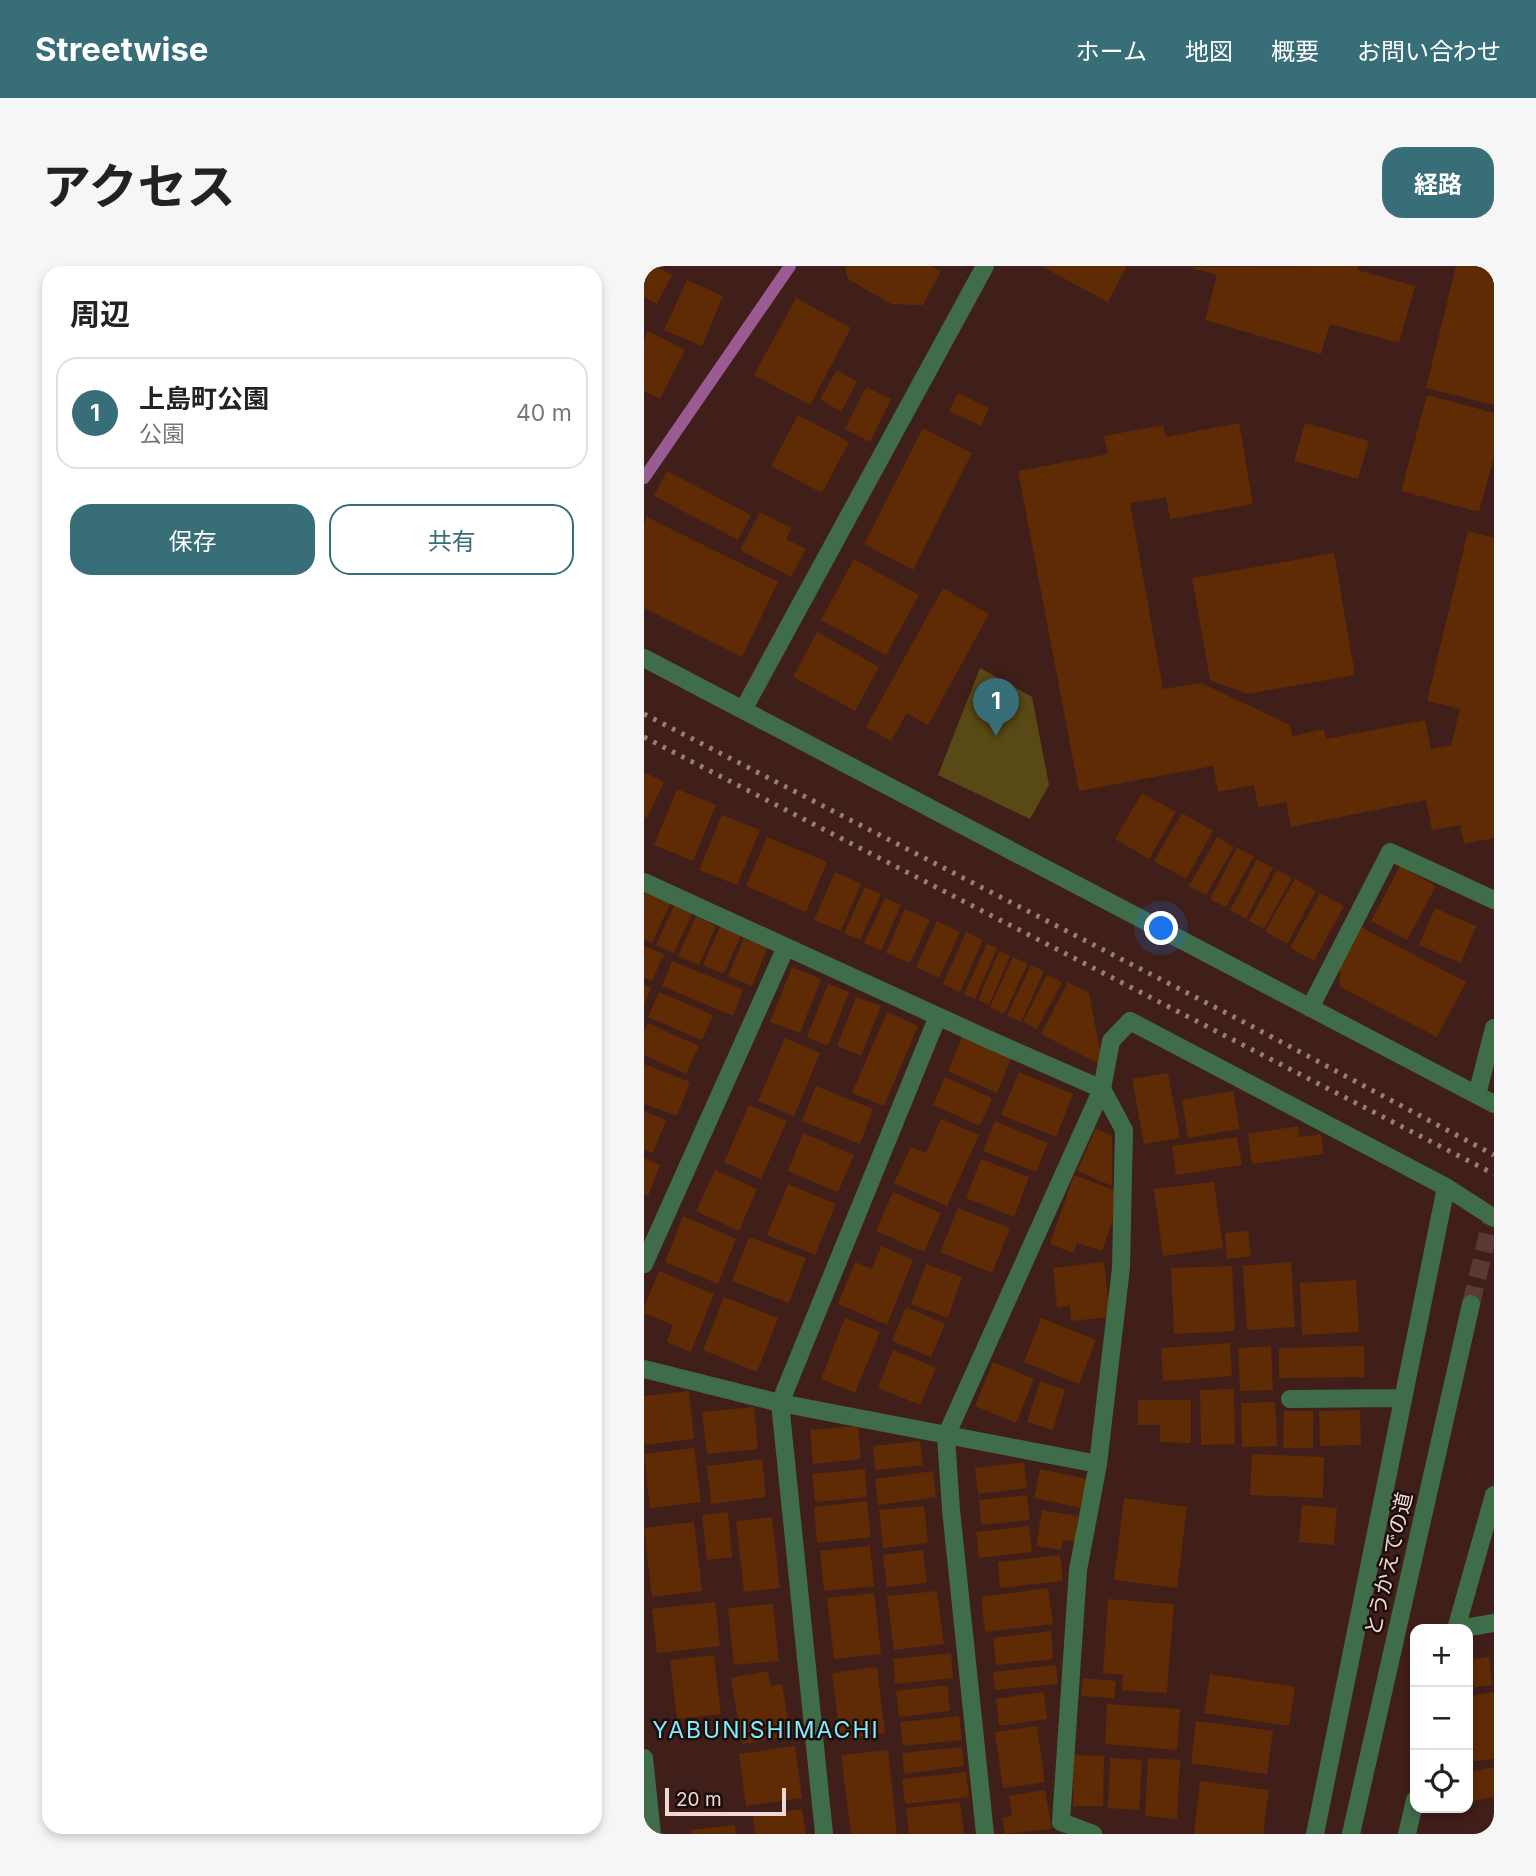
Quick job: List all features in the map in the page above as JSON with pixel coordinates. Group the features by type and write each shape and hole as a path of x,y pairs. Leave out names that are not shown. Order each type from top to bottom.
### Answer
{"street":[{"path":"743,710 985,266"},
{"path":"644,659 1494,1104"},
{"path":"1310,1009 1390,852 1494,900"},
{"path":"644,882 1102,1089 1124,1130 1121,1268 1098,1464 1078,1570 1061,1822 1093,1834"},
{"path":"644,1264 786,947"},
{"path":"824,1834 780,1403 938,1016"},
{"path":"985,1834 951,1510 946,1436 1102,1089 1111,1041 1130,1021 1446,1187 1494,1218"},
{"path":"1477,1095 1494,1028"},
{"path":"1315,1834 1446,1187"},
{"name":"とうかえでの道","path":"1351,1834 1471,1304"},
{"path":"644,1369 780,1403 1098,1464"},
{"path":"1290,1399 1403,1398"},
{"path":"1458,1624 1494,1494"},
{"path":"1473,1626 1494,1623"},
{"path":"644,1758 652,1834"},
{"path":"1407,1834 1412,1813"}],"shaded area":[{"path":"980,668 1032,697 1049,785 1030,819 938,775"}],"building":[{"path":"644,266 655,266 672,275 657,304 644,297"},
{"path":"845,266 932,266 941,271 923,305 891,304 848,279"},
{"path":"1041,266 1127,266 1108,302"},
{"path":"1358,266 1357,270 1415,286 1399,343 1330,324 1321,354 1205,320 1217,275 1188,267"},
{"path":"1456,266 1494,266 1494,405 1426,388"},
{"path":"687,280 723,296 702,346 664,330"},
{"path":"796,298 851,328 810,405 754,375"},
{"path":"648,331 685,350 660,399 644,391 644,340"},
{"path":"837,370 857,382 841,412 820,399"},
{"path":"866,387 891,399 870,442 845,429"},
{"path":"958,393 989,408 981,426 949,411"},
{"path":"1427,395 1494,413 1494,457 1479,512 1401,491"},
{"path":"798,415 849,442 822,493 771,466"},
{"path":"1239,423 1253,504 1170,519 1166,497 1130,503 1163,689 1201,683 1290,725 1292,736 1324,729 1326,739 1425,720 1431,749 1451,745 1460,709 1427,701 1468,531 1494,538 1494,838 1464,844 1460,825 1432,830 1426,800 1291,827 1286,802 1258,807 1254,785 1218,792 1213,766 1079,791 1018,471 1108,454 1104,436 1163,425 1166,437"},
{"path":"1305,423 1369,441 1358,479 1294,461"},
{"path":"923,428 972,453 913,570 864,544"},
{"path":"667,471 751,515 738,540 654,496"},
{"path":"760,512 792,528 786,539 806,549 791,577 740,550"},
{"path":"647,517 778,582 742,657 644,608 644,524"},
{"path":"1334,553 1355,675 1247,694 1210,680 1192,578"},
{"path":"854,559 919,595 886,655 821,620"},
{"path":"943,588 989,614 928,725 907,713 891,741 866,727"},
{"path":"817,632 879,667 855,711 793,677"},
{"path":"644,772 664,782 647,818 644,816"},
{"path":"677,789 716,805 693,861 654,845"},
{"path":"1142,793 1176,812 1149,859 1115,839"},
{"path":"1182,813 1213,831 1186,879 1154,861"},
{"path":"722,815 760,830 737,885 699,870"},
{"path":"767,837 827,862 806,912 746,886"},
{"path":"1217,837 1234,847 1206,895 1189,886"},
{"path":"1237,848 1254,856 1226,907 1210,899"},
{"path":"1257,859 1273,868 1246,919 1230,910"},
{"path":"1400,866 1436,886 1407,940 1371,921"},
{"path":"1277,870 1292,878 1264,929 1249,921"},
{"path":"835,872 861,884 841,931 814,920"},
{"path":"1295,879 1316,891 1287,944 1265,931"},
{"path":"865,887 881,894 860,940 844,933"},
{"path":"646,891 671,902 652,943 644,940"},
{"path":"1320,893 1344,906 1314,961 1290,948"},
{"path":"885,898 901,905 881,951 864,943"},
{"path":"674,906 692,914 674,953 656,945"},
{"path":"1435,908 1476,926 1461,963 1419,945"},
{"path":"905,909 930,920 910,963 886,953"},
{"path":"696,916 716,926 699,965 678,956"},
{"path":"937,921 960,932 939,978 916,967"},
{"path":"720,927 741,935 724,974 703,965"},
{"path":"1361,927 1466,982 1437,1037 1340,987 1340,966"},
{"path":"966,932 983,940 960,992 943,984"},
{"path":"744,938 767,948 752,986 728,976"},
{"path":"987,944 997,948 975,999 964,994"},
{"path":"644,946 664,954 652,981 644,978"},
{"path":"999,951 1010,956 989,1005 978,1000"},
{"path":"1013,957 1028,964 1004,1014 990,1007"},
{"path":"672,961 743,990 733,1016 662,986"},
{"path":"1031,965 1044,971 1021,1022 1007,1015"},
{"path":"792,967 821,979 800,1033 770,1022"},
{"path":"1047,975 1062,982 1037,1029 1023,1022"},
{"path":"1068,982 1089,993 1103,1066 1041,1034"},
{"path":"828,984 849,992 828,1046 807,1037"},
{"path":"644,985 651,988 644,1005"},
{"path":"659,992 713,1015 702,1040 648,1017"},
{"path":"856,997 881,1006 861,1056 837,1046"},
{"path":"887,1012 918,1026 884,1106 852,1093"},
{"path":"648,1023 699,1046 686,1074 644,1055 644,1031"},
{"path":"963,1035 1012,1056 997,1093 948,1071"},
{"path":"785,1038 820,1053 794,1116 758,1101"},
{"path":"644,1064 690,1082 677,1116 644,1104"},
{"path":"1019,1072 1073,1094 1056,1137 1001,1115"},
{"path":"1168,1073 1180,1138 1144,1144 1132,1079"},
{"path":"945,1077 992,1098 980,1126 933,1105"},
{"path":"816,1086 873,1109 860,1144 802,1121"},
{"path":"1233,1091 1240,1129 1188,1138 1182,1100"},
{"path":"749,1105 787,1121 761,1179 724,1162"},
{"path":"644,1111 666,1120 653,1153 644,1150"},
{"path":"941,1119 979,1135 947,1206 894,1183 911,1147 926,1153"},
{"path":"995,1121 1048,1143 1036,1172 983,1151"},
{"path":"1298,1126 1299,1137 1321,1134 1324,1154 1252,1164 1248,1134"},
{"path":"1096,1128 1112,1136 1112,1186 1077,1171"},
{"path":"803,1133 854,1155 838,1192 788,1171"},
{"path":"1237,1137 1242,1165 1176,1175 1172,1146"},
{"path":"644,1158 660,1165 648,1196 644,1194"},
{"path":"981,1159 1029,1177 1014,1217 966,1198"},
{"path":"715,1170 757,1189 739,1231 696,1211"},
{"path":"1074,1175 1122,1193 1102,1251 1077,1243 1073,1253 1050,1244"},
{"path":"1214,1182 1223,1248 1163,1256 1154,1189"},
{"path":"788,1184 836,1204 815,1255 767,1235"},
{"path":"893,1192 941,1213 924,1252 876,1231"},
{"path":"958,1208 1010,1228 992,1273 940,1252"},
{"path":"683,1216 736,1239 718,1284 665,1262"},
{"path":"1248,1231 1251,1256 1227,1259 1225,1233"},
{"path":"749,1237 806,1258 789,1303 732,1281"},
{"path":"881,1246 913,1260 887,1325 838,1304 855,1262 872,1269"},
{"path":"1104,1262 1110,1317 1071,1321 1070,1306 1057,1307 1053,1268"},
{"path":"1291,1262 1295,1327 1247,1330 1243,1266"},
{"path":"926,1264 962,1277 948,1318 911,1304"},
{"path":"1232,1266 1235,1331 1174,1334 1171,1268"},
{"path":"659,1271 714,1294 691,1352 667,1342 673,1325 644,1313"},
{"path":"1356,1280 1359,1332 1302,1335 1300,1283"},
{"path":"724,1297 778,1318 757,1372 703,1350"},
{"path":"906,1307 945,1324 931,1357 892,1341"},
{"path":"845,1318 880,1332 855,1393 821,1379"},
{"path":"1041,1318 1096,1340 1079,1384 1024,1362"},
{"path":"1230,1343 1232,1376 1163,1381 1161,1348"},
{"path":"1271,1346 1273,1390 1240,1391 1238,1348"},
{"path":"1364,1346 1364,1377 1279,1378 1279,1348"},
{"path":"893,1350 936,1368 920,1405 878,1388"},
{"path":"993,1362 1034,1379 1016,1423 975,1406"},
{"path":"1040,1381 1065,1390 1053,1430 1027,1422"},
{"path":"1234,1389 1235,1444 1201,1445 1200,1390"},
{"path":"689,1391 694,1439 644,1445 644,1396"},
{"path":"1138,1400 1191,1400 1191,1443 1160,1442 1160,1425 1138,1425"},
{"path":"1275,1402 1277,1446 1242,1447 1241,1403"},
{"path":"754,1407 758,1449 707,1454 702,1412"},
{"path":"1360,1410 1361,1445 1320,1446 1319,1411"},
{"path":"1284,1411 1313,1411 1313,1448 1283,1448"},
{"path":"858,1426 861,1459 813,1464 810,1430"},
{"path":"920,1441 923,1465 875,1470 873,1446"},
{"path":"694,1448 701,1502 650,1508 644,1454"},
{"path":"1252,1454 1324,1457 1323,1498 1250,1495"},
{"path":"762,1459 766,1497 711,1504 707,1466"},
{"path":"1024,1462 1027,1488 978,1494 975,1468"},
{"path":"865,1469 867,1497 815,1502 812,1474"},
{"path":"1040,1469 1087,1479 1081,1508 1034,1498"},
{"path":"933,1471 936,1497 878,1505 875,1479"},
{"path":"1027,1495 1030,1520 981,1525 979,1500"},
{"path":"1124,1498 1187,1507 1177,1588 1114,1580"},
{"path":"867,1501 871,1537 817,1543 814,1507"},
{"path":"1302,1505 1337,1508 1334,1545 1299,1542"},
{"path":"924,1506 928,1543 883,1548 879,1510"},
{"path":"1042,1510 1078,1516 1075,1542 1063,1540 1061,1550 1036,1546"},
{"path":"728,1512 732,1557 707,1560 702,1515"},
{"path":"772,1517 780,1588 744,1592 736,1521"},
{"path":"694,1522 702,1591 652,1597 644,1528"},
{"path":"1029,1526 1032,1552 979,1558 976,1532"},
{"path":"870,1546 874,1586 824,1591 820,1551"},
{"path":"923,1550 927,1583 887,1587 883,1555"},
{"path":"1060,1555 1063,1581 1000,1588 998,1562"},
{"path":"1048,1588 1053,1624 985,1632 981,1597"},
{"path":"937,1591 944,1644 894,1650 887,1596"},
{"path":"874,1593 881,1654 834,1659 827,1598"},
{"path":"1108,1599 1174,1604 1167,1693 1122,1690 1123,1675 1103,1673"},
{"path":"715,1602 720,1646 657,1653 652,1609"},
{"path":"773,1604 779,1661 734,1665 728,1608"},
{"path":"1051,1631 1053,1659 996,1665 993,1638"},
{"path":"951,1653 953,1678 895,1684 893,1659"},
{"path":"714,1655 721,1714 677,1719 670,1660"},
{"path":"1489,1657 1492,1685 1474,1687 1473,1659"},
{"path":"1056,1665 1058,1684 995,1690 993,1672"},
{"path":"877,1667 885,1733 840,1739 832,1673"},
{"path":"768,1671 771,1686 782,1684 791,1736 742,1744 731,1678"},
{"path":"1210,1674 1295,1687 1289,1726 1204,1713"},
{"path":"1083,1678 1116,1681 1114,1698 1081,1696"},
{"path":"947,1685 950,1711 899,1717 896,1691"},
{"path":"1044,1692 1047,1719 999,1726 996,1699"},
{"path":"1494,1692 1494,1759 1473,1761 1473,1695"},
{"path":"1107,1704 1180,1709 1177,1750 1105,1744"},
{"path":"959,1716 962,1740 903,1746 900,1722"},
{"path":"1196,1721 1273,1731 1267,1774 1191,1763"},
{"path":"1037,1726 1045,1782 1003,1788 995,1732"},
{"path":"795,1746 802,1798 746,1806 739,1754"},
{"path":"962,1747 964,1766 904,1774 902,1753"},
{"path":"888,1750 897,1834 851,1834 841,1755"},
{"path":"1074,1755 1104,1756 1103,1806 1073,1806"},
{"path":"1110,1758 1142,1760 1139,1810 1108,1808"},
{"path":"1148,1758 1180,1760 1177,1819 1145,1816"},
{"path":"1494,1767 1494,1797 1473,1801 1473,1771"},
{"path":"966,1772 969,1797 905,1804 902,1779"},
{"path":"1200,1781 1269,1790 1263,1834 1194,1834"},
{"path":"1045,1790 1052,1829 1005,1834 1002,1818 1012,1816 1009,1796"},
{"path":"960,1802 964,1834 909,1834 906,1808"},
{"path":"802,1809 806,1834 755,1834 753,1815"},
{"path":"735,1825 736,1834 692,1834 691,1830"}],"waterway":[{"path":"644,478 790,266"}],"tunnel":[{"path":"1471,1304 1494,1210"}],"railway":[{"path":"644,714 1238,1019 1494,1155"},
{"path":"644,737 1494,1174"}],"place":[{"name":"上島町公園","path":"996,736"}],"district":[{"name":"YABUNISHIMACHI","path":"766,1730"}]}
